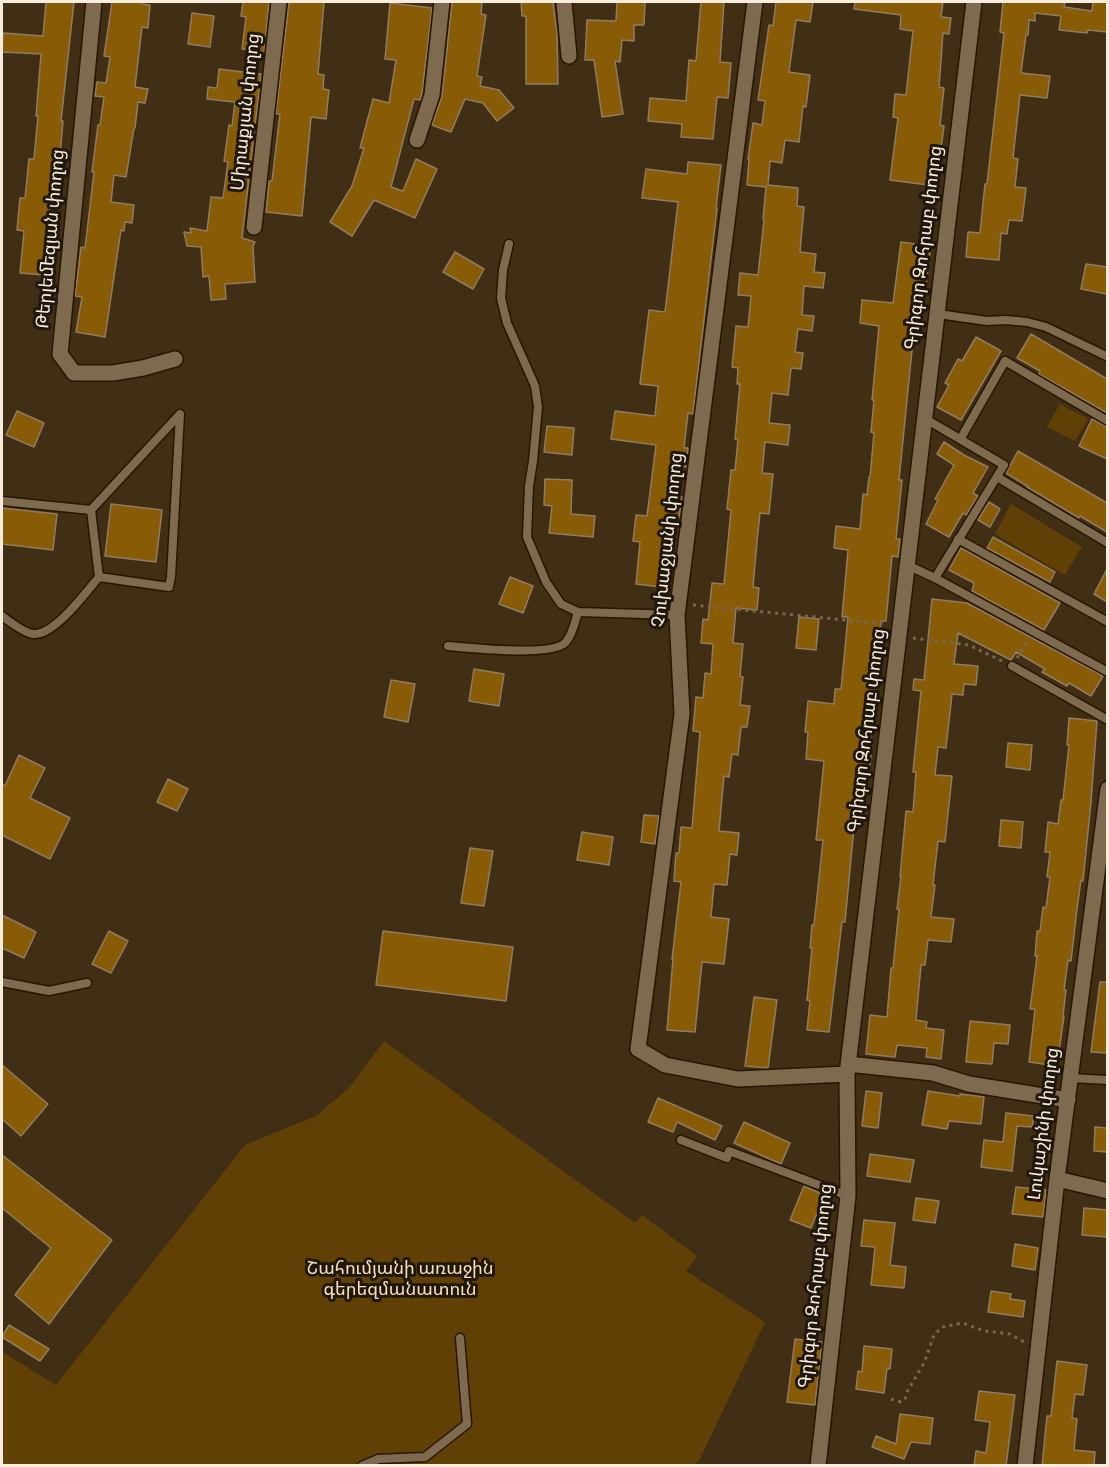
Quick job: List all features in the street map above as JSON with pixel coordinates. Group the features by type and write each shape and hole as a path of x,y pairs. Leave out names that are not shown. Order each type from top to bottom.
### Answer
{"street":[{"name":"Թերլեմեզյան փողոց","path":"94,2 60,354 75,373 113,373 175,359"},
{"name":"Միրաքյան փողոց","path":"254,227 279,2"},
{"path":"417,140 432,95 442,2"},
{"path":"564,2 569,56"},
{"name":"Չուխաջյանի փողոց","path":"755,2 677,609 682,714 638,1049 665,1065 738,1079 847,1069 933,1073 969,1084 1068,1100"},
{"name":"Գրիգոր Զոհրաբ փողոց","path":"818,1466 848,1196 847,1069 974,2"},
{"name":"Լուկաշինի փողոց","path":"1025,1466 1107,789"},
{"path":"1058,1179 1107,1191"}],"lane":[{"path":"509,244 503,270 501,298 507,323 535,386 538,407 529,486 527,537 546,582 561,604 578,612 677,609"},
{"path":"938,314 987,321 1027,322 1046,327 1107,357"},
{"path":"961,438 1005,362 1107,421"},
{"path":"2,616 26,633 33,635 48,630 73,609 99,576 91,510 180,414 169,587 99,576"},
{"path":"924,418 1004,465 935,578"},
{"path":"997,477 1107,543"},
{"path":"2,501 91,510"},
{"path":"958,539 1107,622"},
{"path":"907,565 1107,672"},
{"path":"448,646 526,651 554,648 565,644 578,612"},
{"path":"1012,666 1107,720"},
{"path":"2,982 49,991 87,983"},
{"path":"1071,1078 1107,1080"},
{"path":"681,1140 727,1158 729,1151 848,1196"},
{"path":"362,1466 378,1459 425,1457 468,1424 460,1338"}],"path":[{"path":"677,609 899,631 969,645 1012,666 1032,631"},
{"path":"891,1400 901,1402 905,1399 924,1363 934,1335 942,1327 962,1323 986,1331 1010,1334 1038,1352"}],"green space":[{"path":"1060,404 1088,419 1075,441 1047,427"},
{"path":"1011,504 1082,547 1065,575 995,534"},
{"name":"Շահումյանի առաջին գերեզմանատուն","path":"384,1041 635,1223 642,1215 697,1256 686,1271 765,1322 700,1459 693,1466 2,1465 2,1352 56,1385 245,1145 316,1116 349,1088"}],"building":[{"path":"46,2 74,2 61,121 63,121 57,191 51,191 45,275 20,273 24,231 17,230 20,198 25,198 29,159 34,159 41,54 2,52 3,33 43,36"},
{"path":"112,2 141,2 141,4 150,5 148,28 142,27 135,87 148,89 145,103 138,102 126,177 114,175 111,202 134,205 132,223 125,222 124,231 121,230 105,337 76,332 82,297 75,296 81,247 85,248 94,172 92,172 104,97 95,96 97,82 106,83 110,57 104,56"},
{"path":"243,2 269,2 264,52 242,49 246,17 241,16"},
{"path":"289,2 324,2 318,74 324,75 323,89 329,90 326,119 311,117 302,216 266,212 280,114 276,114"},
{"path":"452,2 482,2 481,14 486,15 477,76 482,77 480,86 499,90 514,108 497,121 483,103 465,99 451,132 432,125 442,96"},
{"path":"521,2 553,2 557,35 558,84 526,84 526,16 522,16"},
{"path":"617,2 645,2 644,25 634,25 634,41 622,40 620,62 615,61 623,114 602,117 594,60 585,60 587,20 616,21"},
{"path":"701,2 724,2 720,62 731,63 728,98 717,97 713,139 681,137 682,124 648,121 650,98 686,101 689,60 696,61"},
{"path":"776,2 813,2 810,22 796,20 789,72 810,75 806,107 803,106 799,142 785,140 782,163 770,161 768,185 798,188 797,206 804,207 800,252 816,254 814,272 825,273 823,288 804,286 802,315 814,316 812,331 798,329 795,352 803,353 801,369 791,368 788,395 772,393 769,423 790,425 788,445 765,442 762,473 773,474 769,514 760,513 753,587 759,588 757,610 736,608 733,643 743,644 740,705 750,706 747,727 741,727 738,755 732,754 729,777 724,776 719,831 739,833 737,855 730,854 727,885 714,884 711,917 729,919 724,964 702,962 695,1032 667,1030 681,882 674,881 676,853 679,853 681,827 692,828 700,732 693,731 696,697 703,698 705,673 711,674 713,644 701,643 703,619 708,620 712,583 724,584 731,510 727,509 731,470 735,470 738,440 735,439 740,384 737,384 738,368 732,367 736,326 748,327 751,296 738,295 740,273 758,275 764,220 766,187 747,185 748,159 753,123 762,125 765,101 758,100 769,25 773,26"},
{"path":"855,2 943,2 941,17 951,18 949,34 943,33 939,87 944,88 940,125 944,126 936,186 890,180 898,118 893,117 895,94 906,95 913,31 900,29 901,15 854,9"},
{"path":"1003,2 1065,2 1064,7 1092,11 1093,2 1107,2 1107,32 1088,30 1087,33 1059,30 1061,16 1035,13 1035,21 1029,20 1021,73 1050,76 1047,98 1020,95 1013,158 1018,159 1015,187 1026,188 1022,221 1009,220 1007,234 1001,233 999,260 966,257 968,232 980,233 1004,33 1000,32"},
{"path":"390,3 432,8 422,93 420,100 414,99 391,187 403,191 416,159 437,169 415,218 374,200 352,236 330,222 352,186 364,148 360,148 373,99 389,103 396,60 385,59"},
{"path":"192,13 214,16 210,47 188,44"},
{"path":"219,69 261,74 242,238 255,242 253,246 255,282 225,284 226,299 211,300 209,276 203,277 201,247 187,246 184,232 191,233 190,228 207,231 211,197 223,198 228,162 224,161 235,102 207,99 208,87 217,88"},
{"path":"688,162 721,165 693,414 688,413 684,448 688,448 686,467 676,466 672,496 682,497 679,517 669,516 661,587 636,584 640,542 633,541 636,515 647,516 656,445 611,439 615,411 655,416 658,386 640,384 649,310 665,312 678,202 642,198 646,169 687,174"},
{"path":"901,242 931,246 924,301 921,301 917,330 914,330 899,480 902,480 896,539 900,539 898,557 892,556 886,621 881,621 870,765 860,764 845,922 842,922 829,1032 807,1030 810,1001 807,1000 812,948 810,948 823,840 816,840 824,761 806,759 808,732 805,732 808,701 834,704 835,689 841,689 848,617 842,617 848,550 834,548 836,526 860,529 863,494 867,495 870,477 874,433 871,432 874,400 872,400 879,326 860,323 862,300 893,303"},
{"path":"455,252 484,269 473,289 443,272"},
{"path":"1086,264 1107,267 1107,294 1081,289"},
{"path":"1031,334 1107,379 1107,413 1039,374 1040,371 1017,358"},
{"path":"976,337 1001,351 961,420 937,407 949,385 945,383 958,359 962,361"},
{"path":"17,411 44,423 34,447 6,435"},
{"path":"1092,419 1107,427 1107,459 1079,446"},
{"path":"547,426 574,428 572,455 544,452"},
{"path":"944,442 988,467 973,493 978,496 966,515 963,513 949,537 926,524 938,500 935,499 954,465 937,454"},
{"path":"1018,451 1107,503 1107,532 1080,516 1079,518 1006,473"},
{"path":"545,479 572,480 571,514 595,516 593,537 549,533 552,506 544,505"},
{"path":"989,502 1000,509 990,527 978,520"},
{"path":"111,504 162,510 156,562 105,556"},
{"path":"2,508 57,514 53,550 2,544"},
{"path":"993,537 1055,572 1050,582 987,548"},
{"path":"961,548 1060,603 1044,630 972,591 974,583 949,570"},
{"path":"1107,569 1107,602 1094,594"},
{"path":"510,577 533,586 523,613 499,604"},
{"path":"932,599 967,603 1103,676 1091,696 1069,683 1067,686 1042,672 1045,669 1016,652 1011,660 958,633 954,664 978,666 976,685 964,684 963,695 952,694 946,748 938,747 935,775 952,776 945,842 938,841 931,917 954,919 951,942 928,940 925,965 921,965 916,1020 927,1022 926,1028 944,1030 941,1059 926,1057 927,1048 897,1045 895,1057 866,1054 870,1015 887,1017 899,909 897,909 906,811 913,812 916,772 913,772 921,691 913,690 914,679 924,680"},
{"path":"799,617 819,619 816,650 796,648"},
{"path":"474,669 504,674 499,706 469,701"},
{"path":"391,680 415,684 408,722 384,717"},
{"path":"1069,718 1097,721 1083,881 1081,880 1071,961 1068,960 1064,990 1066,990 1064,1016 1057,1066 1029,1062 1035,1009 1030,1009 1037,956 1035,956 1037,931 1040,931 1043,907 1046,908 1050,877 1047,877 1050,852 1045,852 1048,822 1058,824 1061,800 1063,800 1069,745 1067,745"},
{"path":"1008,743 1032,745 1030,770 1006,767"},
{"path":"19,755 45,768 30,798 70,818 50,859 2,835 2,784 5,786"},
{"path":"168,779 188,789 177,811 157,802"},
{"path":"644,815 659,816 655,844 641,842"},
{"path":"1001,820 1023,822 1021,848 999,846"},
{"path":"582,832 613,837 609,865 577,860"},
{"path":"470,848 493,851 484,906 461,903"},
{"path":"2,915 36,932 24,958 2,948"},
{"path":"109,931 128,941 111,973 92,964"},
{"path":"383,931 513,947 506,1001 376,985"},
{"path":"1100,982 1107,982 1107,1053 1091,1052"},
{"path":"754,997 777,1000 768,1068 745,1066"},
{"path":"970,1021 1010,1025 1008,1044 994,1043 992,1064 966,1062"},
{"path":"2,1065 48,1104 21,1136 2,1119"},
{"path":"866,1091 882,1093 878,1128 862,1126"},
{"path":"928,1091 984,1097 981,1124 949,1121 947,1129 922,1125"},
{"path":"658,1098 722,1126 715,1140 677,1122 673,1132 648,1122"},
{"path":"1006,1113 1034,1116 1032,1127 1017,1126 1012,1171 981,1167 984,1140 1003,1142"},
{"path":"744,1122 790,1143 781,1164 734,1143"},
{"path":"1095,1127 1107,1128 1107,1152 1094,1151"},
{"path":"870,1154 914,1160 910,1182 867,1176"},
{"path":"2,1155 112,1240 49,1324 15,1295 51,1248 2,1208"},
{"path":"804,1186 824,1195 811,1228 790,1220"},
{"path":"1016,1187 1046,1190 1043,1217 1012,1214"},
{"path":"916,1198 939,1201 935,1223 913,1220"},
{"path":"1084,1208 1107,1210 1107,1237 1082,1235"},
{"path":"864,1220 895,1223 890,1265 906,1267 904,1288 871,1285 875,1247 861,1246"},
{"path":"1015,1244 1038,1248 1035,1270 1012,1266"},
{"path":"991,1291 1011,1294 1010,1299 1025,1301 1023,1317 988,1312"},
{"path":"9,1325 49,1349 40,1361 2,1337"},
{"path":"795,1339 822,1342 815,1405 787,1402"},
{"path":"864,1346 892,1349 884,1393 856,1389 858,1371 862,1372"},
{"path":"1057,1361 1087,1365 1083,1395 1075,1394 1072,1418 1077,1419 1074,1450 1095,1452 1094,1466 1042,1466 1047,1416 1051,1416"},
{"path":"979,1391 1015,1395 1006,1466 974,1466 976,1451 986,1453 990,1422 975,1420"},
{"path":"900,1414 933,1418 930,1444 911,1442 904,1459 872,1447 876,1436 896,1444"}]}
